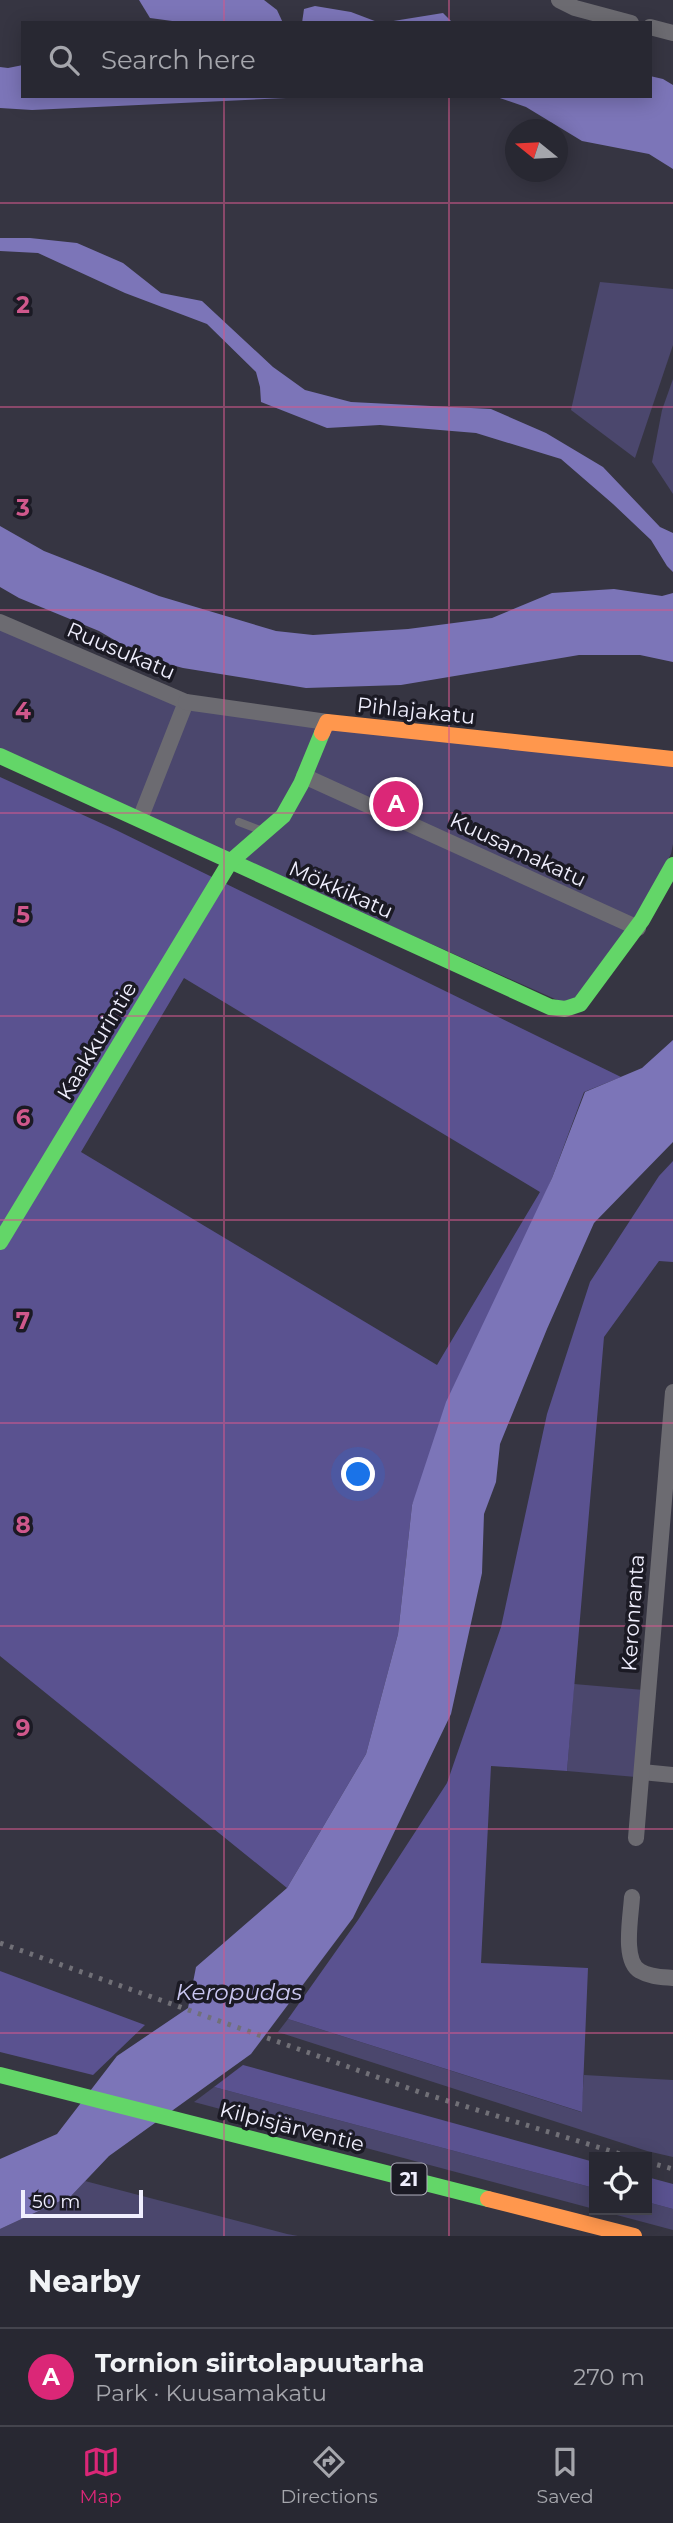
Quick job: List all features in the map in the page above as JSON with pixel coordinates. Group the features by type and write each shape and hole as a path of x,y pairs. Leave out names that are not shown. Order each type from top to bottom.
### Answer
{"main road":[{"name":"Pihlajakatu","path":"230,862 239,851 266,833 284,814 327,722 673,760"},
{"name":"Mökkikatu","path":"0,756 550,1007 565,1009 580,1004 638,928"},
{"name":"Kaakkurintie","path":"0,1242 230,862"},
{"path":"638,928 660,894 673,865"},
{"name":"Kilpisjärventie","path":"0,2075 634,2236"}],"street":[{"path":"559,0 575,8 624,21"},
{"path":"652,28 673,33"},
{"name":"Ruusukatu","path":"0,622 186,702 140,819"},
{"path":"186,702 327,722"},
{"name":"Kuusamakatu","path":"304,776 638,928"},
{"name":"Keronranta","path":"636,1838 673,1392"},
{"path":"642,1772 673,1775"},
{"path":"632,1898 629,1955 632,1965 650,1975 673,1978"}],"lane":[{"path":"239,822 266,833"}],"shaded area":[{"path":"600,282 673,289 673,345 635,458 571,410"},
{"path":"673,379 673,494 652,462 662,410"},
{"path":"0,626 180,706 673,764 671,854 638,919 577,999 564,1003 0,752"},
{"path":"0,777 116,830 621,1077 584,1092 552,1178 412,1505 398,1634 366,1754 287,1888 0,1656","holes":["184,978 540,1192 437,1365 81,1152"]},
{"path":"673,1161 673,1262 659,1261 604,1337 567,1771 491,1766 481,1963 588,1968 582,2112 288,2019 358,1920 447,1783 501,1627 547,1414 590,1282 659,1176"},
{"path":"574,1684 644,1690 636,1777 567,1771"},
{"path":"0,1971 145,2025 93,2075 0,2052"},
{"path":"288,2019 581,2112 584,2075 673,2080 673,2157 647,2151 278,2032"},
{"path":"243,2065 589,2161 589,2187 214,2087"},
{"path":"214,2087 589,2187 589,2208 194,2102"},
{"path":"652,2178 673,2184 673,2209 652,2203"},
{"path":"85,2181 298,2236 0,2236 0,2229 71,2196"},
{"path":"652,2203 673,2209 673,2230 617,2215 652,2215"}],"water":[{"path":"139,0 264,0 277,10 282,21 172,21 150,18"},
{"path":"315,6 351,12 375,21 302,21 304,9"},
{"path":"443,13 451,21 393,21"},
{"path":"21,65 21,98 287,98 32,110 0,108 0,67"},
{"path":"652,76 663,79 673,85 673,169 649,154 582,141 568,132 568,119 546,119 526,107 500,98 652,98"},
{"path":"0,238 77,243 123,263 161,293 202,301 273,367 305,390 351,402 491,409 546,433 603,467 660,527 673,533 673,572 651,540 561,459 476,433 380,425 327,428 261,402 256,372 207,324 125,293 38,253 0,251"},
{"path":"0,526 44,551 159,596 276,631 313,635 408,629 492,618 552,593 614,589 662,596 673,593 673,662 640,655 579,655 401,685 306,688 183,668 145,658 99,631 19,598 0,587"},
{"name":"Keropudas","path":"673,1040 673,1142 594,1223 547,1329 500,1444 496,1482 484,1514 482,1573 451,1714 353,1918 251,2054 109,2156 71,2196 0,2229 0,2159 57,2134 117,2056 188,2008 196,1967 287,1888 366,1754 398,1634 412,1505 446,1402 552,1178 585,1092 642,1068"}],"railway":[{"path":"0,1943 422,2093 614,2152"},
{"path":"652,2163 673,2169"}],"traffic: fast":[{"path":"0,1242 230,862 283,816 301,784 322,733"},
{"path":"0,756 550,1007 565,1009 580,1004 642,920 673,865"},
{"path":"0,2075 488,2199"}],"traffic: slow":[{"path":"322,733 327,722 673,759"},
{"path":"488,2199 634,2236"}],"place":[{"name":"Tornion siirtolapuutarha","path":"396,804"}]}
